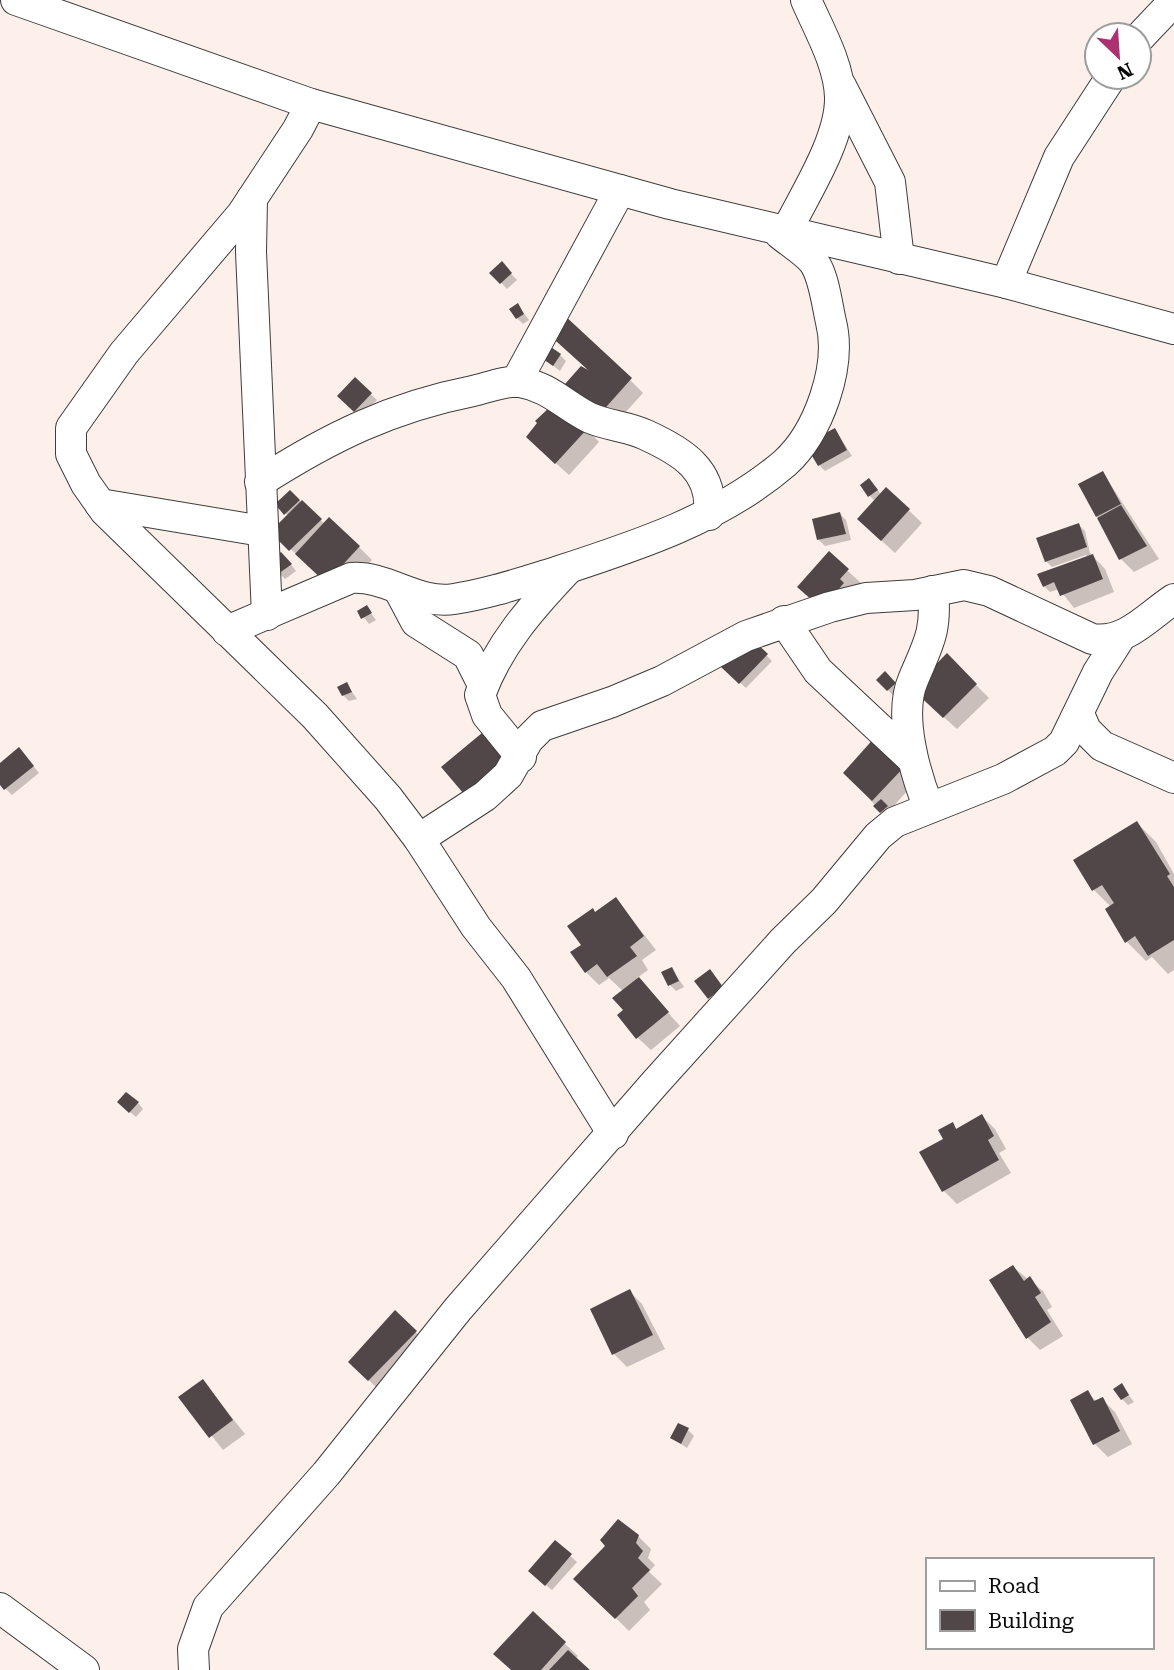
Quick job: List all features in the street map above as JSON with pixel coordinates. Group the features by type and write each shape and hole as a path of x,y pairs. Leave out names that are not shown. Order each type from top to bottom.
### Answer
{"street":[{"path":"16,0 311,104 620,190 780,231 1006,283 1174,329"},
{"path":"806,0 851,110 890,182 899,259"},
{"path":"1153,23 1174,1"},
{"path":"780,231 831,139 839,106 835,72"},
{"path":"1006,283 1059,158 1102,91"},
{"path":"311,104 252,200 124,354 71,428 71,454 100,504 314,716 388,798 419,839 476,927 516,978 613,1134"},
{"path":"516,382 620,190"},
{"path":"252,200 251,253 267,615"},
{"path":"227,631 351,578 366,577 399,590 443,601 569,568 709,515 787,461 806,435 825,399 834,368 834,335 814,263 780,231"},
{"path":"260,482 318,445 362,424 443,396 516,382 551,391 590,418 629,427 678,449 690,458 699,474 710,502 709,515"},
{"path":"100,504 262,531"},
{"path":"521,757 481,705 483,685 495,659 515,628 569,568"},
{"path":"419,839 485,796 508,775 521,757 528,740 542,726 662,681 746,636 784,621 866,598 964,585 989,591 1091,639 1106,642 1121,636 1174,599"},
{"path":"399,590 416,622 468,655 483,685"},
{"path":"929,808 912,759 908,704 912,681 928,649 933,627 933,591"},
{"path":"784,621 818,671 912,759"},
{"path":"194,1670 193,1648 208,1607 326,1474 458,1309 783,941 824,901 878,836 895,822 1003,779 1055,751 1065,742 1098,672 1121,636"},
{"path":"1079,713 1086,730 1102,746 1174,778"},
{"path":"0,1608 84,1670"}],"building":[{"path":"502,261 512,273 500,284 489,273"},
{"path":"518,303 524,314 516,319 509,309"},
{"path":"563,314 632,378 599,415 565,384 581,366 588,370 546,332"},
{"path":"548,345 561,354 553,366 540,357"},
{"path":"355,377 372,393 354,412 337,396"},
{"path":"551,406 588,428 555,464 526,437 537,423 535,421"},
{"path":"835,428 847,450 818,466 805,444"},
{"path":"1103,471 1121,504 1096,517 1078,484"},
{"path":"869,478 878,490 868,497 860,485"},
{"path":"886,487 910,509 881,541 857,519"},
{"path":"290,490 300,500 284,515 275,504"},
{"path":"302,500 322,519 289,551 270,532"},
{"path":"1121,505 1147,546 1119,560 1097,518"},
{"path":"840,512 846,534 817,540 812,519"},
{"path":"329,517 360,546 326,583 295,554"},
{"path":"1079,523 1087,547 1045,562 1036,538"},
{"path":"829,551 849,569 840,579 844,583 821,608 797,587"},
{"path":"281,552 292,564 278,574 268,562"},
{"path":"1093,554 1103,579 1060,596 1054,582 1043,587 1037,574"},
{"path":"367,605 372,613 361,619 357,611"},
{"path":"749,636 768,654 739,684 721,667"},
{"path":"947,653 977,684 943,718 912,689"},
{"path":"885,671 896,683 887,691 876,680"},
{"path":"347,682 352,692 342,696 337,687"},
{"path":"488,728 516,762 469,800 441,767"},
{"path":"876,736 907,764 872,801 843,773"},
{"path":"19,747 34,766 4,790 0,785 0,763"},
{"path":"881,799 888,806 880,813 873,806"},
{"path":"1137,821 1170,874 1167,876 1174,887 1174,940 1148,956 1135,936 1125,943 1105,909 1114,903 1102,885 1092,891 1073,860"},
{"path":"616,897 644,936 630,947 637,956 607,977 597,964 585,973 570,952 581,945 567,926 593,908 595,912"},
{"path":"672,967 679,981 668,986 661,972"},
{"path":"710,969 723,987 708,999 694,981"},
{"path":"639,977 669,1012 636,1039 617,1015 623,1010 612,998"},
{"path":"126,1092 139,1102 129,1113 117,1102"},
{"path":"982,1114 994,1136 988,1140 999,1160 942,1192 919,1152 943,1139 938,1130 953,1122 956,1129"},
{"path":"1013,1265 1024,1281 1030,1276 1041,1293 1035,1297 1051,1322 1026,1339 989,1280"},
{"path":"630,1289 653,1335 612,1355 590,1309"},
{"path":"395,1310 417,1331 368,1381 348,1362"},
{"path":"203,1379 233,1420 209,1438 178,1397"},
{"path":"1122,1383 1129,1395 1121,1400 1113,1389"},
{"path":"1088,1390 1094,1401 1103,1397 1120,1431 1093,1445 1070,1400"},
{"path":"678,1423 689,1428 681,1444 670,1438"},
{"path":"618,1519 639,1535 636,1543 643,1551 638,1558 650,1570 632,1588 638,1596 615,1619 573,1579 605,1546 600,1540"},
{"path":"555,1540 572,1554 545,1586 528,1571"},
{"path":"533,1611 566,1642 541,1670 511,1670 493,1654"},
{"path":"568,1650 590,1670 549,1670"}]}
